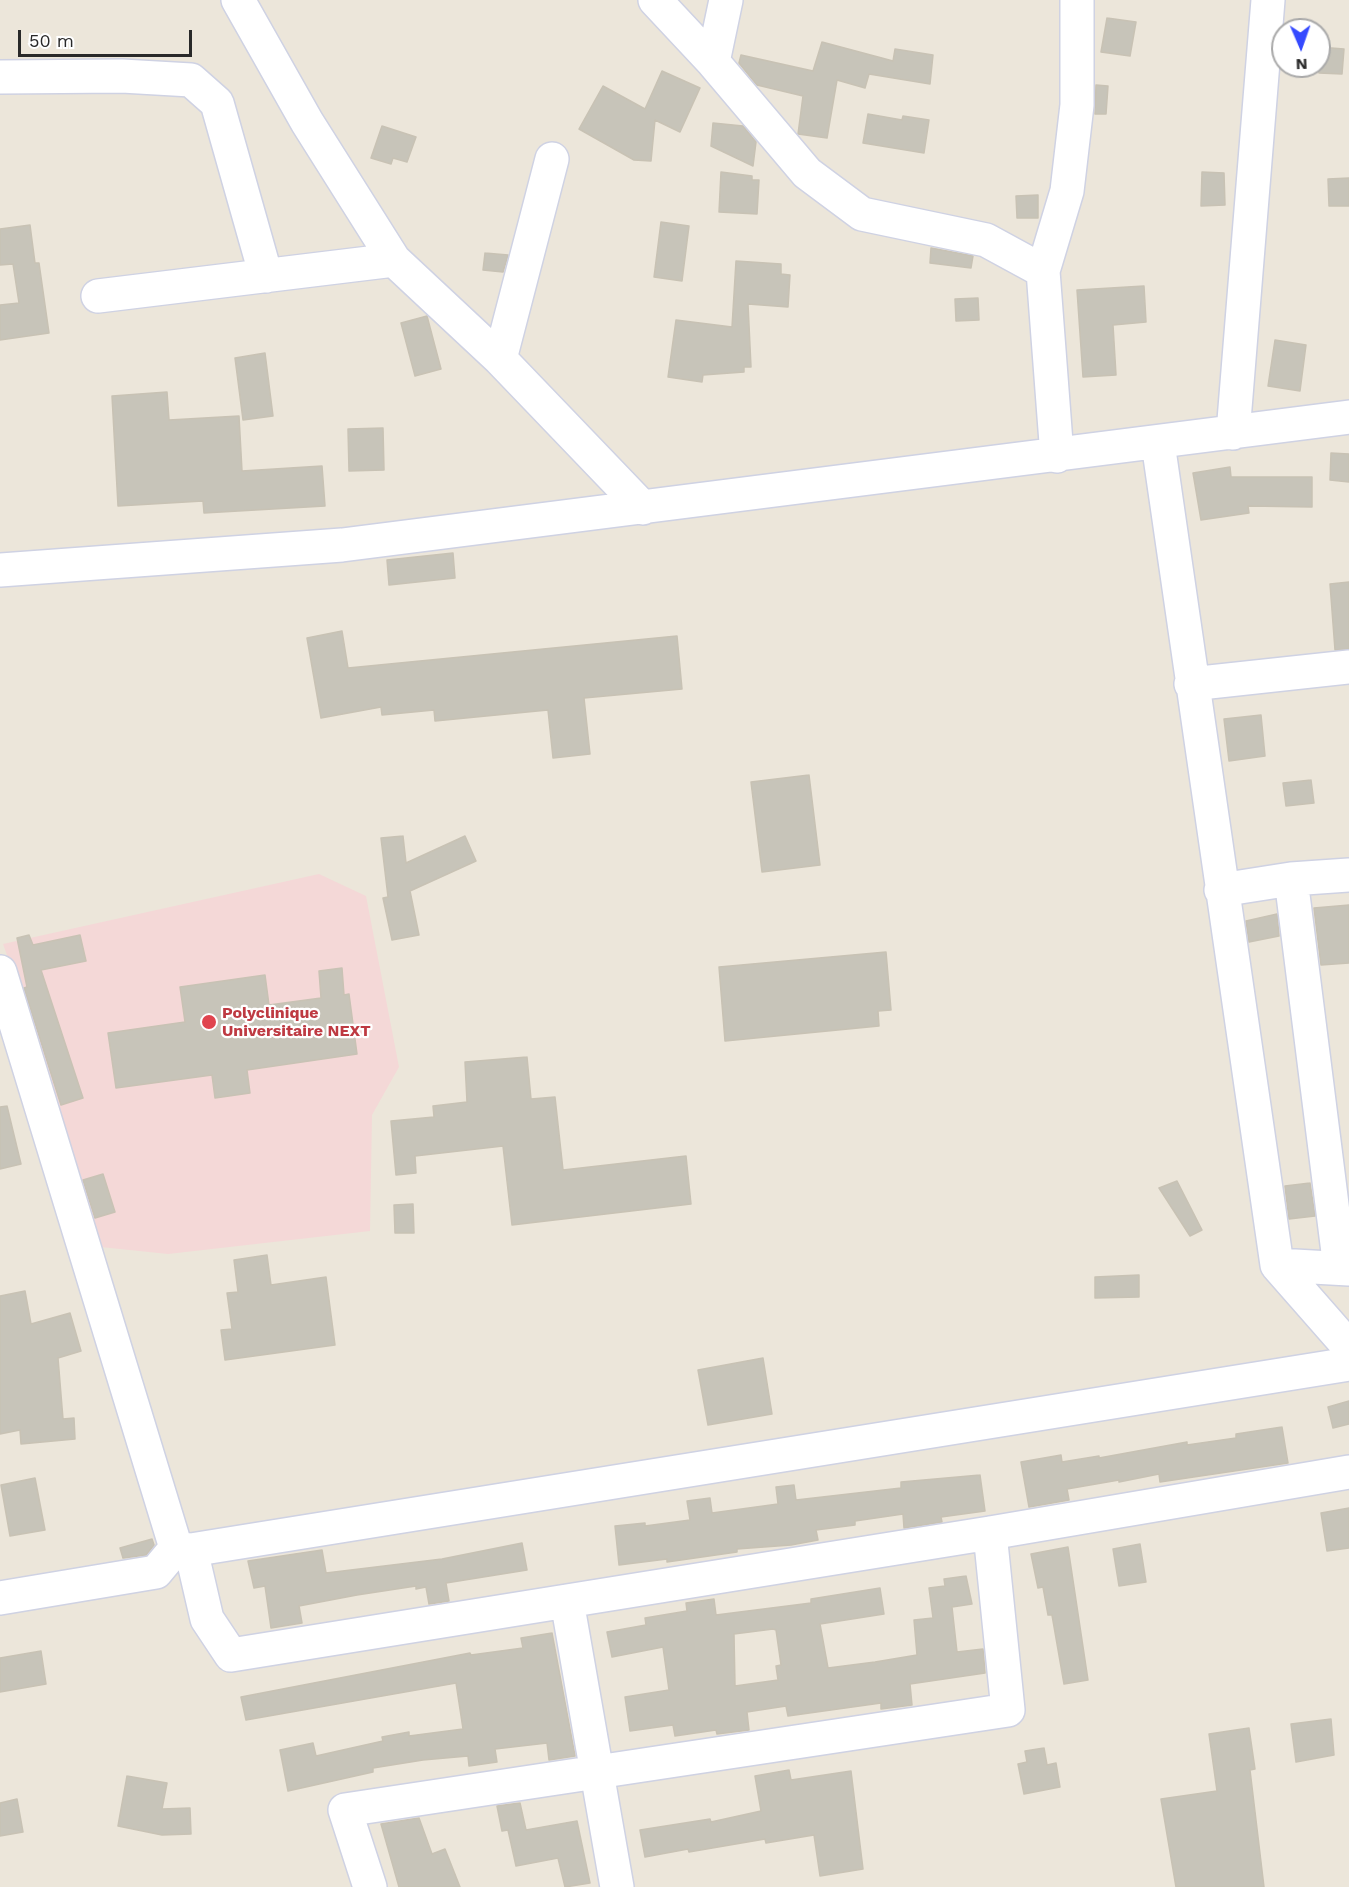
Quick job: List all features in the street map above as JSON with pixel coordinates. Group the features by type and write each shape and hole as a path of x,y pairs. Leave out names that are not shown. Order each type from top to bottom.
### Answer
{"street":[{"path":"238,0 307,122 394,260 500,359 643,508"},
{"path":"655,0 713,62 807,173 862,214 986,240 1043,271"},
{"path":"713,62 726,0"},
{"path":"1057,456 1043,271 1068,180 1077,105 1077,0"},
{"path":"1233,433 1268,0"},
{"path":"0,77 122,76 191,80 218,103 266,276"},
{"path":"500,359 552,159"},
{"path":"98,296 394,260"},
{"path":"0,570 342,545 1057,456 1349,417"},
{"path":"1158,443 1191,684 1277,1265 1349,1347"},
{"path":"1191,684 1349,667"},
{"path":"1221,890 1292,879 1349,875"},
{"path":"1277,1265 1345,1269 1292,879"},
{"path":"0,972 207,1619 231,1655 990,1533 1349,1472"},
{"path":"0,1598 156,1572 184,1549 1349,1364"},
{"path":"370,1887 345,1810 597,1770 1008,1710 990,1533"},
{"path":"567,1601 617,1887"}],"shaded area":[{"name":"Polyclinique Universitaire NEXT","path":"319,874 366,896 399,1067 372,1115 370,1231 168,1254 91,1246 15,978 3,944"}],"building":[{"path":"1107,18 1136,22 1130,56 1101,52"},
{"path":"822,42 893,61 895,49 933,55 930,84 869,74 865,88 837,80 827,138 798,134 803,96 757,85 739,63 741,55 813,71"},
{"path":"1331,48 1344,49 1342,74 1331,74"},
{"path":"662,71 700,88 680,132 655,120 651,161 634,160 579,129 603,86 645,109"},
{"path":"1096,85 1108,86 1106,114 1095,114"},
{"path":"868,114 902,120 903,116 929,120 924,153 863,143"},
{"path":"713,123 743,126 756,142 753,166 711,146"},
{"path":"382,126 416,137 407,162 393,158 391,164 371,158"},
{"path":"721,172 752,176 752,180 759,180 757,214 719,212"},
{"path":"1202,172 1224,173 1225,205 1201,206"},
{"path":"1349,178 1349,206 1329,206 1328,179"},
{"path":"1038,195 1038,218 1017,218 1016,196"},
{"path":"661,222 689,226 682,281 654,277"},
{"path":"30,225 35,263 39,263 49,333 0,340 0,305 19,303 13,264 0,265 0,229"},
{"path":"931,248 973,256 971,268 930,263"},
{"path":"485,253 508,255 503,272 483,270"},
{"path":"736,261 781,264 781,274 790,275 788,307 748,304 751,367 744,367 744,372 703,375 702,382 668,377 676,320 732,327"},
{"path":"1144,286 1146,322 1113,325 1116,375 1083,377 1077,290"},
{"path":"978,298 979,320 956,321 955,299"},
{"path":"427,316 441,369 415,376 401,323"},
{"path":"1275,340 1306,345 1300,391 1268,386"},
{"path":"265,353 273,416 243,420 235,358"},
{"path":"167,392 169,420 239,416 242,471 322,466 325,506 204,513 203,501 118,506 112,396"},
{"path":"383,428 384,470 349,471 348,429"},
{"path":"1331,453 1349,454 1349,482 1330,480"},
{"path":"1230,467 1231,477 1312,477 1312,507 1248,506 1249,513 1201,520 1193,473"},
{"path":"453,553 455,578 389,585 387,560"},
{"path":"1349,582 1349,649 1335,650 1330,584"},
{"path":"342,631 348,668 677,636 682,689 584,698 590,754 553,758 548,710 435,721 434,710 382,715 381,707 321,718 307,638"},
{"path":"1261,715 1265,756 1229,761 1224,719"},
{"path":"809,775 820,865 762,872 751,782"},
{"path":"1311,780 1314,803 1286,806 1283,783"},
{"path":"403,836 406,863 465,836 476,861 410,891 419,935 392,940 383,898 388,897 381,838"},
{"path":"1349,905 1349,963 1321,965 1314,908"},
{"path":"1277,914 1279,936 1249,942 1246,921"},
{"path":"29,935 33,945 80,935 86,961 41,970 83,1098 61,1105 24,988 27,987 17,938"},
{"path":"886,952 891,1010 878,1011 879,1026 725,1041 719,967"},
{"path":"342,968 344,995 349,994 357,1054 247,1070 250,1093 215,1098 212,1075 116,1088 108,1033 185,1022 180,987 265,975 269,1005 321,998 319,971"},
{"path":"527,1057 531,1099 555,1097 563,1170 686,1156 691,1204 512,1225 503,1146 415,1156 416,1173 396,1175 391,1121 434,1117 433,1106 467,1102 465,1062"},
{"path":"7,1106 21,1164 0,1169 0,1107"},
{"path":"103,1174 115,1212 95,1218 83,1180"},
{"path":"1177,1181 1202,1230 1190,1236 1159,1188"},
{"path":"1310,1183 1315,1216 1289,1219 1285,1186"},
{"path":"413,1204 414,1233 395,1233 394,1205"},
{"path":"267,1255 271,1285 326,1277 335,1345 225,1360 221,1330 232,1329 227,1293 238,1292 234,1260"},
{"path":"1139,1275 1139,1297 1095,1298 1095,1277"},
{"path":"25,1291 31,1324 70,1313 81,1351 58,1358 63,1419 74,1418 75,1439 21,1444 20,1430 0,1434 0,1296"},
{"path":"763,1358 772,1414 708,1425 698,1370"},
{"path":"1349,1401 1349,1424 1333,1428 1328,1407"},
{"path":"1282,1427 1288,1463 1160,1482 1159,1474 1119,1482 1119,1480 1067,1489 1069,1500 1029,1507 1021,1462 1061,1455 1062,1462 1099,1456 1099,1458 1187,1442 1187,1445 1236,1438 1236,1434"},
{"path":"980,1475 985,1511 941,1517 942,1522 904,1528 903,1514 855,1521 855,1525 816,1530 818,1540 791,1545 737,1549 737,1552 667,1562 667,1559 619,1565 615,1526 645,1523 645,1526 690,1520 687,1501 710,1498 712,1513 778,1504 776,1487 794,1485 796,1500 901,1488 901,1482"},
{"path":"35,1478 45,1530 10,1536 1,1485"},
{"path":"1349,1508 1349,1548 1327,1551 1321,1513"},
{"path":"152,1539 154,1545 146,1555 123,1558 120,1548"},
{"path":"522,1543 527,1570 446,1583 449,1601 429,1604 426,1587 416,1589 416,1586 299,1606 302,1623 271,1628 265,1586 254,1588 248,1561 322,1550 326,1573 442,1559"},
{"path":"1140,1544 1146,1582 1119,1586 1113,1549"},
{"path":"1068,1547 1088,1680 1064,1684 1052,1615 1048,1615 1043,1587 1038,1588 1031,1554"},
{"path":"966,1576 972,1604 952,1607 957,1652 983,1649 985,1673 910,1684 912,1705 881,1709 881,1703 788,1716 786,1706 747,1712 749,1730 717,1734 716,1730 675,1736 673,1725 630,1731 625,1697 669,1690 663,1647 612,1657 607,1632 646,1625 645,1618 687,1611 686,1603 714,1599 716,1615 811,1603 811,1599 880,1588 884,1614 820,1624 828,1668 875,1662 917,1655 914,1620 933,1618 929,1588 945,1586 944,1579","holes":["776,1630 781,1665 776,1666 778,1680 735,1686 734,1634"]},
{"path":"552,1633 575,1756 549,1760 547,1743 495,1749 497,1762 469,1766 468,1756 423,1760 373,1768 373,1772 288,1791 280,1750 313,1743 316,1756 383,1741 382,1737 409,1732 409,1736 463,1729 456,1683 246,1720 241,1697 470,1653 471,1655 523,1648 521,1638"},
{"path":"41,1651 46,1684 0,1692 0,1658"},
{"path":"1331,1719 1334,1755 1296,1762 1291,1724"},
{"path":"1249,1728 1255,1769 1250,1770 1264,1887 1176,1887 1161,1799 1217,1791 1209,1734"},
{"path":"1044,1748 1047,1765 1056,1763 1060,1787 1024,1794 1018,1764 1027,1762 1025,1751"},
{"path":"789,1770 791,1780 851,1771 863,1869 820,1876 814,1835 766,1843 765,1839 689,1852 688,1849 645,1857 640,1830 710,1819 711,1822 761,1811 755,1776"},
{"path":"127,1776 167,1783 162,1809 190,1808 191,1834 162,1835 118,1826"},
{"path":"17,1799 23,1832 0,1836 0,1803"},
{"path":"520,1803 526,1830 577,1821 590,1883 565,1887 558,1858 516,1866 508,1830 502,1831 497,1806"},
{"path":"419,1818 432,1854 445,1849 460,1887 399,1887 381,1824"}],"place":[{"name":"Polyclinique Universitaire NEXT","path":"209,1022"}]}
